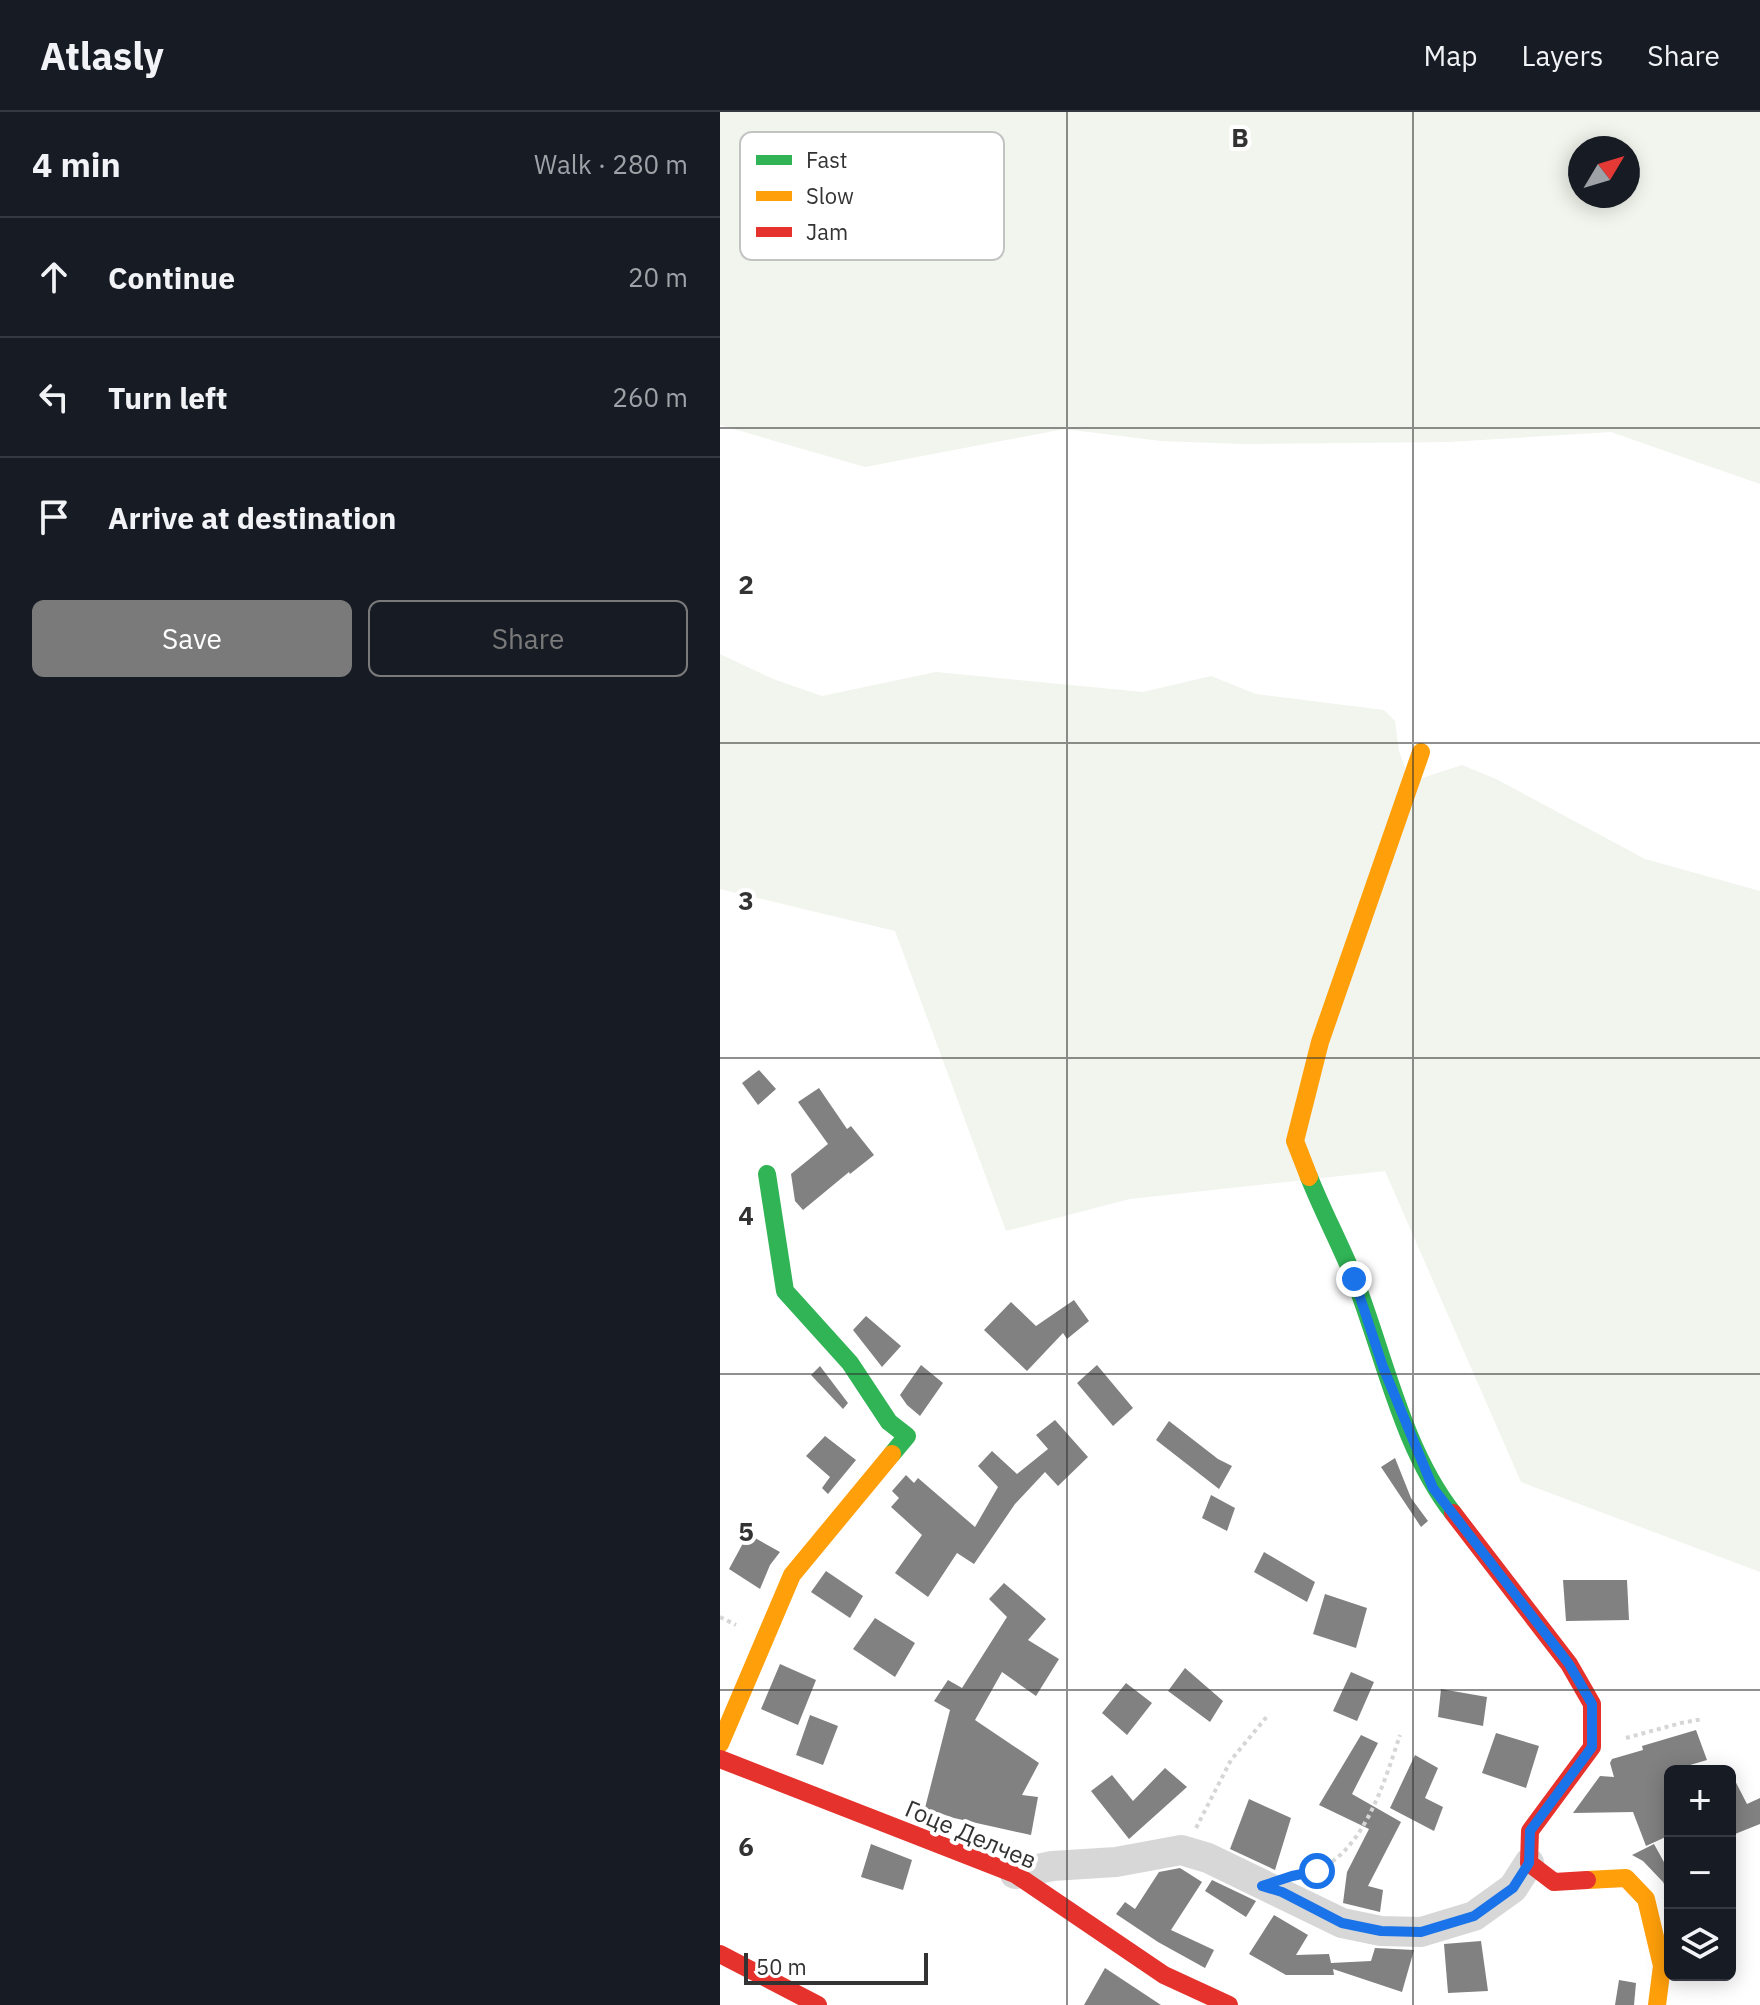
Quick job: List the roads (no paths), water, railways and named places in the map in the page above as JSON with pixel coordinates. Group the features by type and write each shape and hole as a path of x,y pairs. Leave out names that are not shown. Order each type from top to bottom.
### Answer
{"street":[{"path":"1015,1874 1052,1866 1116,1862 1181,1850 1208,1858 1342,1923 1381,1931 1421,1932 1474,1916 1513,1888 1529,1863 1530,1831 1592,1747 1592,1704 1569,1664 1433,1488 1383,1367 1354,1279 1295,1141 1320,1042 1421,752"},
{"path":"720,1744 792,1575 907,1436 889,1422 850,1363 785,1291 767,1174"},
{"name":"Гоце Делчев","path":"720,1759 1015,1874 1164,1975 1229,2005"},
{"path":"1529,1863 1554,1882 1626,1878 1646,1899 1662,1966 1657,2005"},
{"path":"720,1954 818,2005"}]}
